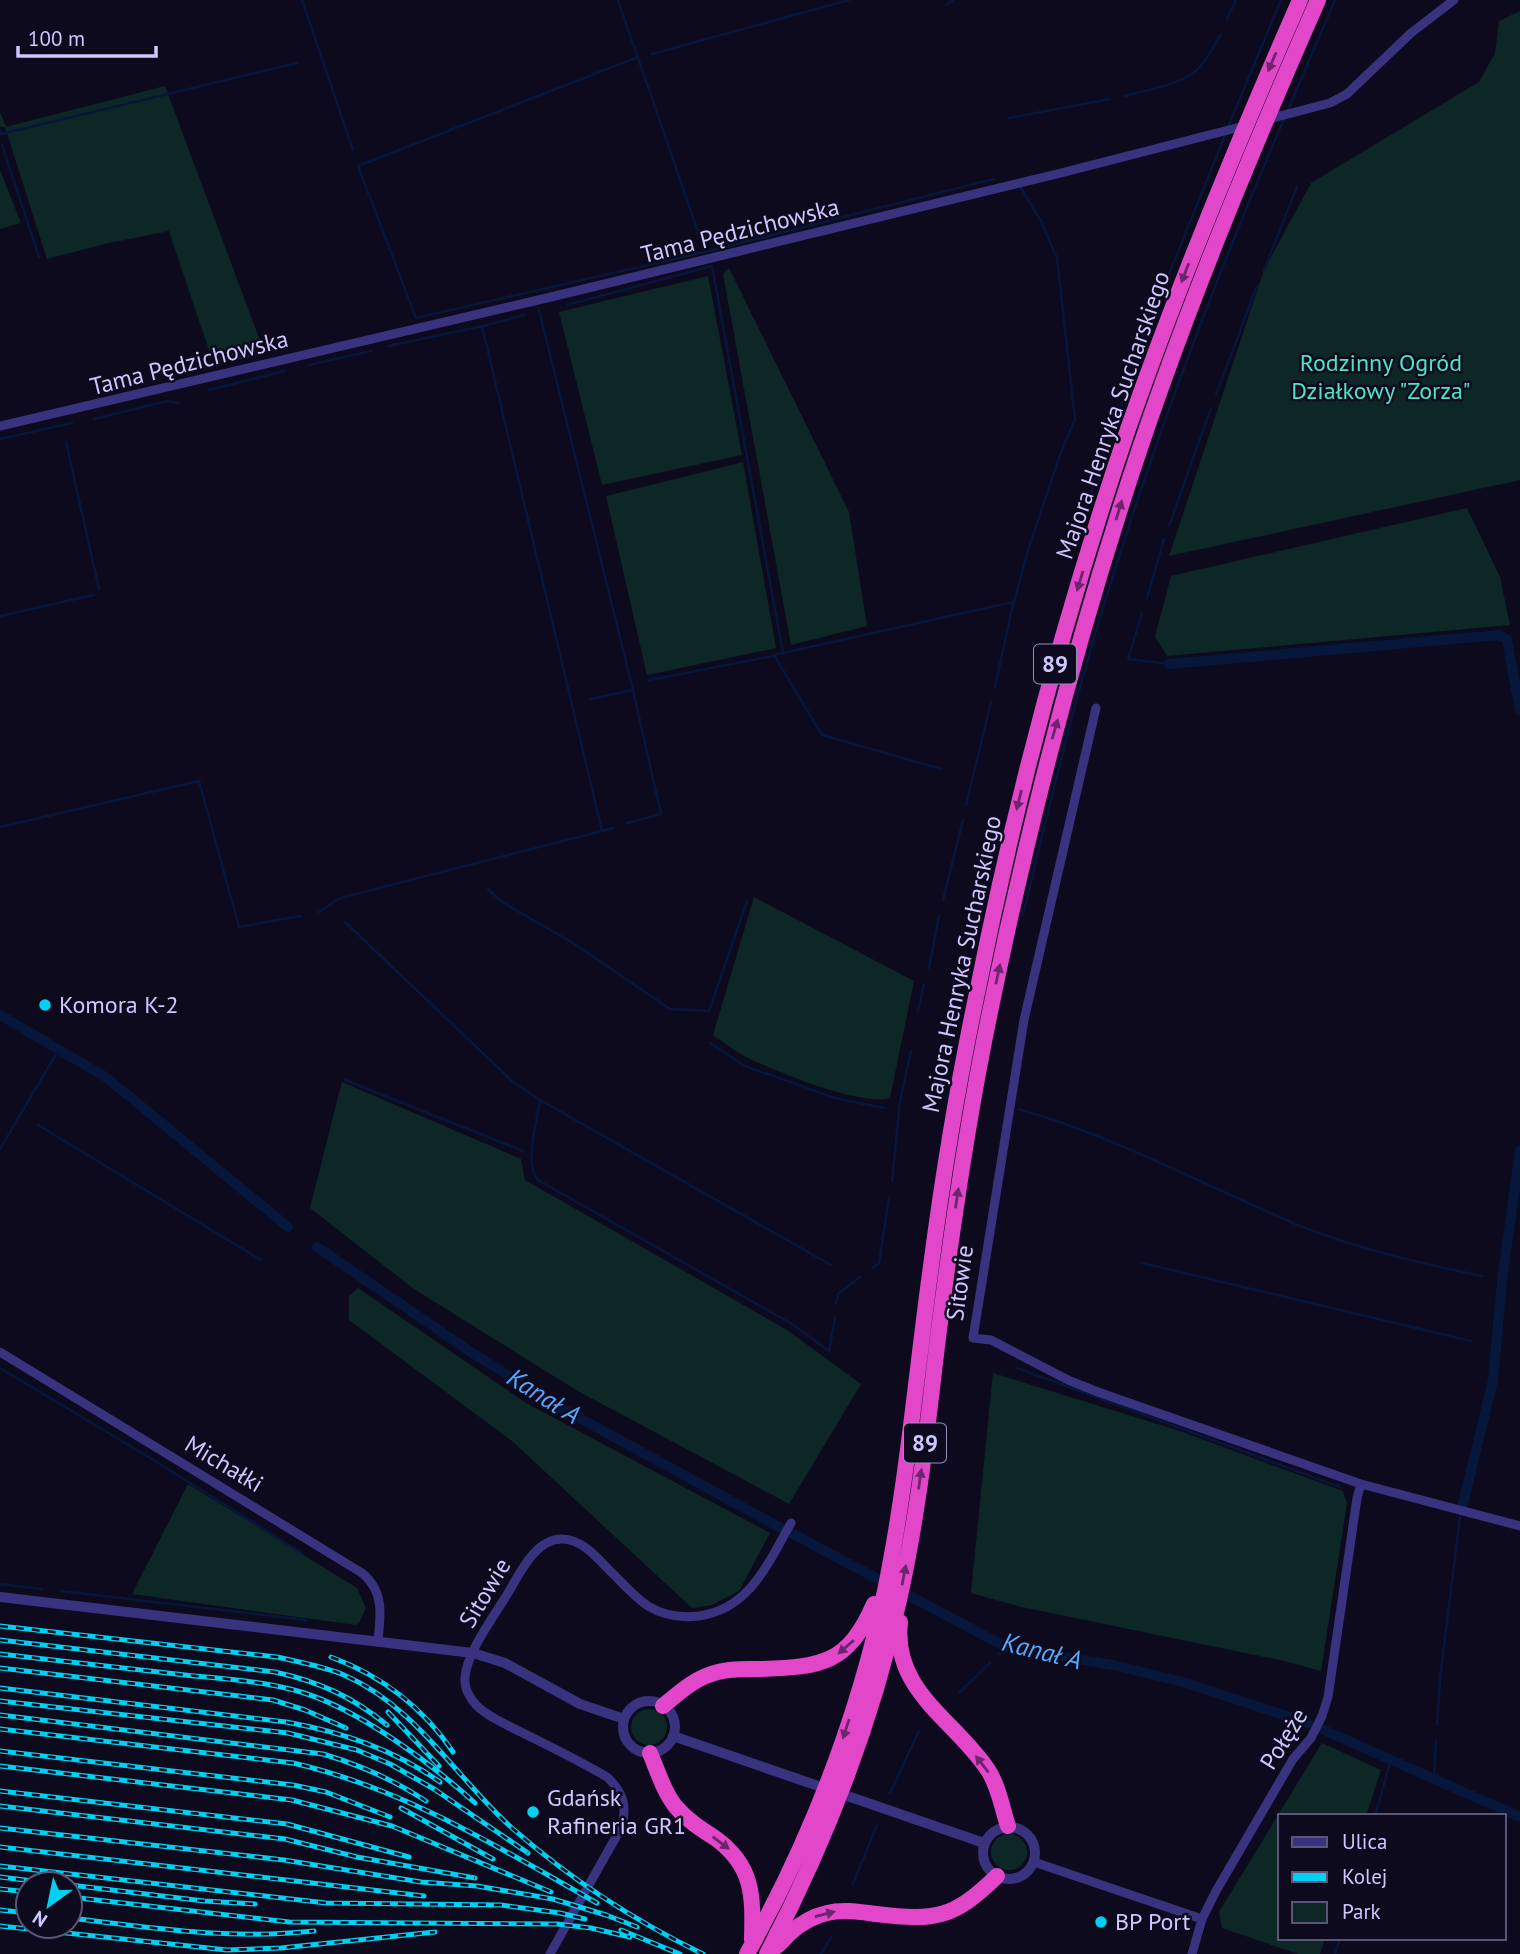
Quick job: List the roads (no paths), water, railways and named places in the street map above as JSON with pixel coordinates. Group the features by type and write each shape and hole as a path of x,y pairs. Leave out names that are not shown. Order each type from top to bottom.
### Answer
{"highway":[{"name":"Majora Henryka Sucharskiego","path":"843,1764 884,1592 894,1538 939,1213 965,1053 1006,855 1034,742 1105,498 1161,336 1225,173 1300,0"},
{"name":"Majora Henryka Sucharskiego","path":"768,1952 843,1764 899,1603 910,1547 955,1210 972,1105 1012,906 1046,762 1098,581 1150,418 1212,251 1318,0"},
{"path":"663,1706 694,1682 717,1672 732,1669 794,1668 827,1661 857,1636 875,1601 884,1592"},
{"path":"899,1603 902,1610 898,1638 905,1668 913,1684 990,1773 1007,1826"},
{"path":"650,1753 666,1791 677,1808 727,1847 742,1865 752,1897 750,1950"},
{"name":"Majora Henryka Sucharskiego","path":"750,1950 824,1812"},
{"path":"768,1952 800,1925 813,1917 828,1913 854,1911 907,1917 947,1913 969,1901 996,1876"}],"street":[{"name":"Tama Pędzichowska","path":"0,426 1057,174 1307,110 1347,94 1411,33 1454,0"},
{"name":"Sitowie","path":"1096,708 1024,1020 973,1338 991,1340 1068,1380 1098,1392 1361,1484 1520,1526"},
{"name":"Michałki","path":"0,1352 362,1573 376,1587 378,1594 381,1611 378,1640"},
{"name":"Połęże","path":"1192,1954 1202,1919 1216,1891 1293,1759 1311,1738 1322,1716 1328,1697 1361,1484"},
{"name":"Sitowie","path":"550,1954 621,1828 625,1815 624,1798 617,1786 594,1769 499,1721 478,1707 471,1699 465,1678 473,1653 522,1569 548,1542 560,1539 573,1541 593,1555 646,1605 664,1614 686,1618 713,1614 740,1601 757,1583 791,1523"},
{"path":"0,1597 473,1653"},
{"name":"Sitowie","path":"473,1653 505,1663 580,1703 624,1719"},
{"path":"650,1702 663,1706 672,1716 673,1736 662,1750 650,1753 634,1749 628,1743 623,1727 624,1719 638,1704 650,1702"},
{"path":"673,1736 984,1843"},
{"path":"1007,1826 1019,1828 1028,1835 1035,1850 1034,1862 1021,1876 1009,1879 996,1876 984,1862 984,1843 996,1830 1007,1826"},
{"path":"1034,1862 1202,1919"}],"waterway":[{"path":"302,0 353,150"},
{"path":"618,0 705,252 994,179"},
{"path":"652,54 849,0"},
{"path":"946,5 953,0"},
{"path":"1227,19 1236,0"},
{"path":"1228,127 1281,0"},
{"path":"1288,110 1335,0"},
{"path":"1125,96 1184,79 1204,62 1221,34"},
{"path":"638,57 358,166 416,318 705,252"},
{"path":"0,130 1,134 297,63"},
{"path":"1009,118 1110,99"},
{"path":"1023,915 1093,641 1144,479 1234,238 1284,119"},
{"path":"1085,510 1154,311 1226,133"},
{"path":"2,145 39,257"},
{"path":"1264,270 1297,187"},
{"path":"995,687 1028,550 1075,419 1057,258 1041,221 1021,188"},
{"path":"567,305 712,266 783,653"},
{"path":"1216,395 1257,286"},
{"path":"539,310 633,690"},
{"path":"483,326 524,315"},
{"path":"389,346 482,326 602,831"},
{"path":"309,365 371,351"},
{"path":"209,390 284,371"},
{"path":"94,419 167,401 179,403"},
{"path":"1169,526 1211,408"},
{"path":"0,439 72,423"},
{"path":"66,442 99,589"},
{"path":"1147,598 1164,539"},
{"path":"0,616 94,595"},
{"path":"941,769 822,735 774,655 1013,602"},
{"path":"1142,613 1128,659 1169,664"},
{"path":"1169,664 1499,635 1507,640 1520,711"},
{"path":"649,680 773,656"},
{"path":"591,699 633,690 661,814 627,823"},
{"path":"966,805 991,702"},
{"path":"0,827 199,781 239,927 300,916"},
{"path":"943,900 963,820"},
{"path":"319,912 340,898 614,828"},
{"path":"488,889 502,902 573,943 670,1009 709,1011 747,901"},
{"path":"929,968 939,916"},
{"path":"345,922 512,1081 540,1100 831,1265"},
{"path":"918,1011 924,984"},
{"name":"Kanał A","path":"0,1015 107,1078 288,1227"},
{"path":"710,1043 745,1066 835,1098 884,1108"},
{"path":"0,1149 59,1049"},
{"path":"892,1182 900,1101 911,1051"},
{"path":"345,1080 523,1151"},
{"path":"540,1100 532,1153 532,1164 538,1180 792,1324 829,1351 835,1318"},
{"path":"1018,1109 1125,1147 1320,1234 1389,1255 1482,1276"},
{"path":"38,1125 261,1260"},
{"path":"1462,1508 1493,1380 1502,1281 1520,1151"},
{"path":"873,1268 879,1263 889,1198"},
{"name":"Kanał A","path":"317,1247 471,1352 552,1403 781,1528"},
{"path":"1142,1263 1471,1341"},
{"path":"836,1303 838,1294 860,1277"},
{"path":"0,1368 302,1553"},
{"path":"1017,1368 1340,1487"},
{"path":"1437,1725 1460,1517"},
{"name":"Kanał A","path":"793,1534 1006,1647 1113,1665 1183,1682 1308,1723"},
{"path":"0,1584 42,1589"},
{"path":"61,1591 306,1620"},
{"path":"999,1654 1006,1647"},
{"path":"959,1693 990,1663"},
{"name":"Kanał A","path":"1324,1730 1520,1817"},
{"path":"890,1793 919,1731"},
{"path":"1434,1777 1436,1740"},
{"path":"1376,1814 1391,1759"},
{"path":"853,1884 877,1825"},
{"path":"821,1954 832,1936"},
{"path":"1335,1954 1339,1940"}],"railway":[{"path":"0,1626 277,1657 344,1675 393,1705 434,1744 491,1808 556,1864 628,1913 703,1954"},
{"path":"0,1640 275,1672 334,1691 387,1725"},
{"path":"0,1654 244,1681 301,1692 370,1724 416,1755 475,1803"},
{"path":"331,1657 367,1673 400,1694 428,1720 453,1752"},
{"path":"0,1668 273,1700 305,1710 346,1728"},
{"path":"0,1688 307,1726 366,1743 404,1760 440,1782"},
{"path":"0,1701 288,1733 357,1750 390,1764 434,1789 528,1853"},
{"path":"388,1712 439,1766"},
{"path":"0,1715 323,1754 376,1774 426,1801"},
{"path":"0,1729 293,1763 334,1774 412,1804 450,1822 597,1903"},
{"path":"0,1751 293,1785 326,1792 390,1817"},
{"path":"0,1766 292,1800 392,1826 551,1892"},
{"path":"0,1791 287,1824 409,1857"},
{"path":"0,1806 285,1839 357,1857 475,1878"},
{"path":"401,1808 493,1859"},
{"path":"0,1828 284,1860 421,1882 477,1886 553,1899 637,1927"},
{"path":"0,1847 424,1896"},
{"path":"0,1866 326,1903 501,1905 585,1919"},
{"path":"0,1877 14,1879"},
{"path":"84,1887 204,1901 255,1904"},
{"path":"0,1889 14,1890"},
{"path":"84,1899 289,1922 557,1924 630,1937"},
{"path":"0,1910 14,1912"},
{"path":"84,1920 222,1933 314,1931"},
{"path":"0,1926 227,1950 281,1948 435,1932"},
{"path":"621,1930 680,1954"}],"place":[{"name":"Komora K-2","path":"45,1005"},
{"name":"Gdańsk Rafineria GR1","path":"533,1812"},
{"name":"BP Port","path":"1101,1922"}],"park label":[{"name":"Rodzinny Ogród Działkowy \"Zorza\"","path":"1381,377"}]}
